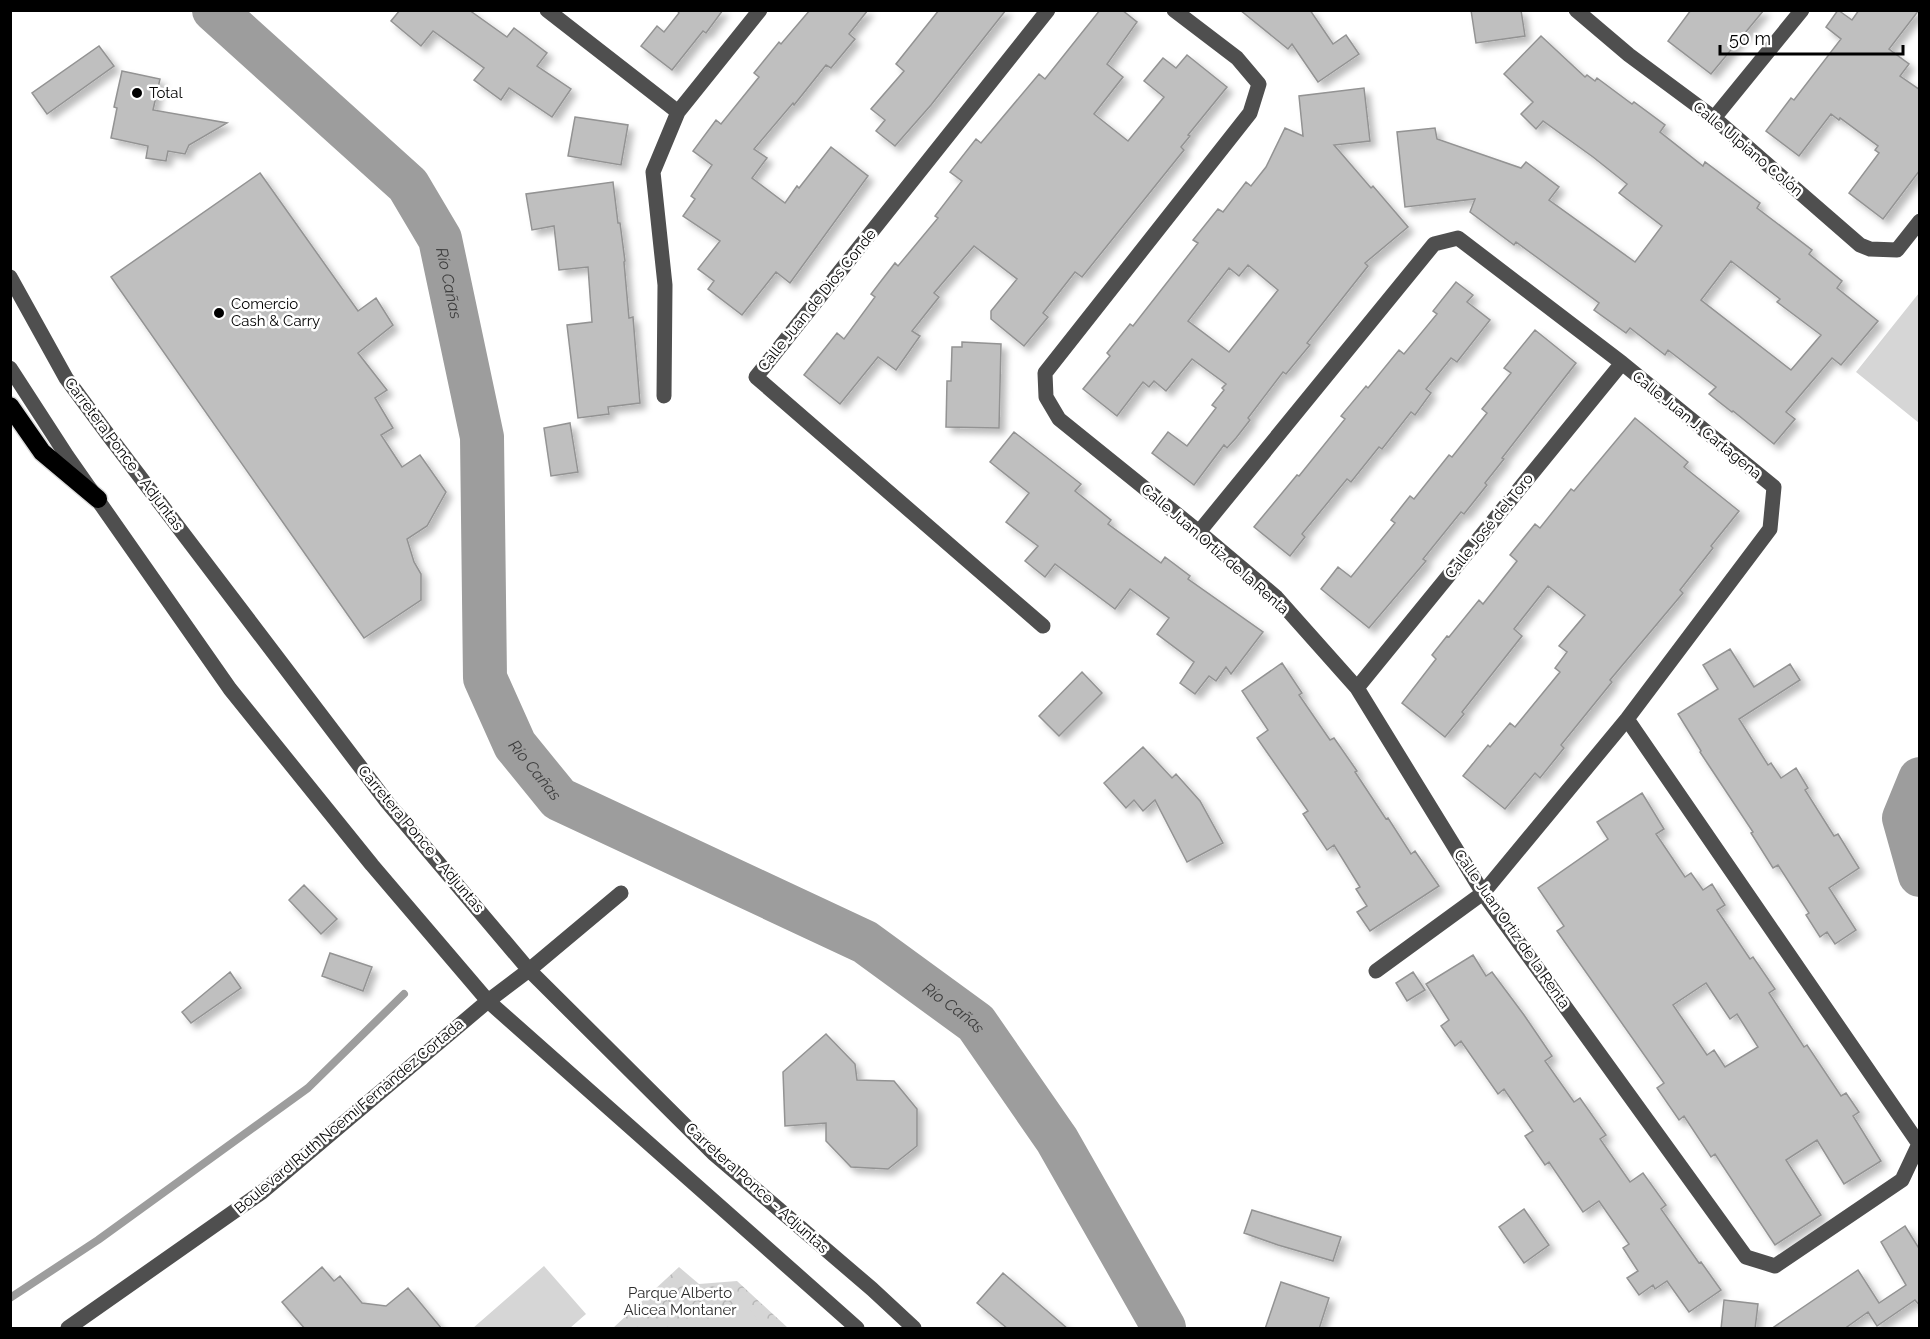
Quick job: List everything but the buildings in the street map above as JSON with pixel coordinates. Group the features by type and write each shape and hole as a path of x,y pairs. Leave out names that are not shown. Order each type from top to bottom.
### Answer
{"highway":[{"path":"10,406 42,452 98,499"}],"street":[{"path":"548,10 678,112"},
{"path":"664,396 665,285 653,172 678,112 760,10"},
{"name":"Calle Juan de Dios Conde","path":"1043,626 756,376 1048,10"},
{"name":"Calle Juan Ortiz de la Renta","path":"1174,10 1237,58 1259,84 1250,113 1044,373 1046,397 1059,419 1276,597 1357,688 1483,892 1746,1257 1774,1266 1902,1180 1919,1144 1627,719"},
{"name":"Calle Ulpiano Colón","path":"1576,10 1629,55 1714,118 1860,244 1870,249 1897,250 1920,221"},
{"path":"1714,118 1802,10"},
{"name":"Calle Juan J. Cartagena","path":"1199,532 1434,244 1458,238 1622,363 1774,487 1770,529 1627,719 1483,892 1376,971"},
{"name":"Carretera Ponce - Adjuntas","path":"10,278 66,378 106,432 387,802 529,970 713,1153 872,1289 914,1329"},
{"name":"Calle José del Toro","path":"1357,688 1622,363"},
{"path":"10,368 230,689 372,865 488,1000 857,1329"},
{"name":"Boulevard Ruth Noemí Fernández Cortada","path":"68,1329 262,1192 488,1000 529,970 621,892"}],"green space":[{"path":"1919,293 1919,423 1856,372"},
{"path":"544,1266 586,1314 570,1328 473,1328"},
{"name":"Parque Alberto Alicea Montaner","path":"679,1267 699,1284 737,1281 788,1328 613,1328"},
{"path":"743,1299 763,1328 693,1328"}],"waterway":[{"name":"Río Cañas","path":"214,10 408,185 440,239 482,437 485,678 515,745 559,799 865,942 976,1023 1057,1140 1164,1328"},
{"name":"Río Cañas","path":"1920,779 1904,818 1920,875"},
{"path":"10,1298 98,1240 308,1088 404,994"}],"place":[{"name":"Total","path":"137,93"},
{"name":"Comercio Cash & Carry","path":"219,313"}]}
